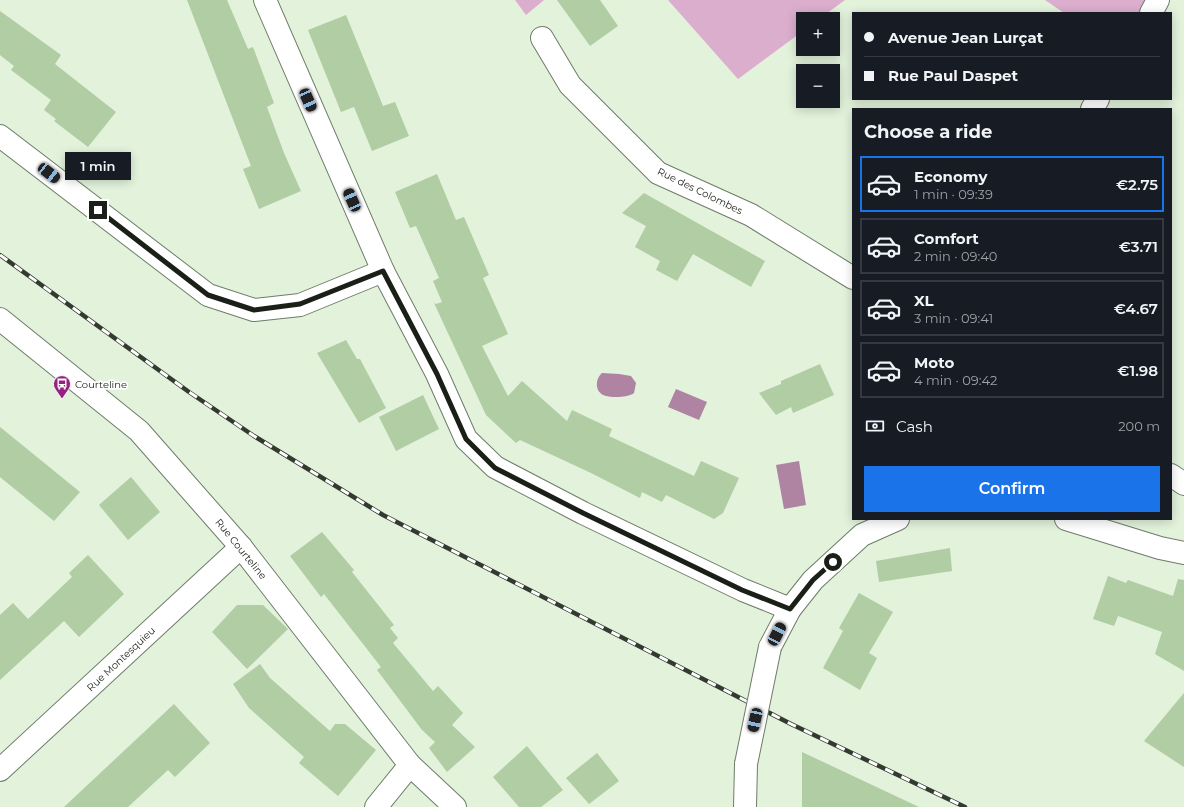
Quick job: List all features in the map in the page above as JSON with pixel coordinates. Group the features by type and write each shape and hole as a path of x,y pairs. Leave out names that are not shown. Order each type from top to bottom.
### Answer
{"street":[{"path":"265,0 383,271 437,374 466,439 495,468 583,513 736,587 790,609"},
{"path":"1152,12 1158,0"},
{"name":"Rue des Colombes","path":"542,38 570,85 658,173 751,215 852,277"},
{"path":"0,136 208,295 254,310 300,304 383,271"},
{"name":"Rue Courteline","path":"0,319 139,431 241,547 410,765 455,807"},
{"path":"1172,476 1184,484"},
{"path":"745,807 746,764 770,647 790,609 813,580 862,534 896,520"},
{"path":"1069,520 1160,548 1184,553"},
{"name":"Rue Montesquieu","path":"0,770 241,547"},
{"path":"376,807 410,765"}],"shaded area":[{"path":"515,0 544,0 526,15"},
{"path":"668,0 845,0 829,12 796,12 796,36 738,79"},
{"path":"1045,0 1148,0 1142,12 1063,12"},
{"path":"602,373 631,376 636,383 634,393 627,396 618,397 603,395 597,387 598,378"},
{"path":"676,389 707,402 699,420 668,407"},
{"path":"799,461 806,505 784,509 776,465"}],"building":[{"path":"187,0 227,0 248,49 253,47 274,103 267,107 284,153 301,191 259,209 243,169 251,166"},
{"path":"557,0 600,0 618,26 590,46"},
{"path":"0,11 61,55 55,64 116,112 88,147 54,121 56,119 44,110 51,100 11,70 14,66 0,55"},
{"path":"346,15 383,106 395,102 409,136 372,151 354,107 341,112 308,30"},
{"path":"437,174 456,220 464,217 489,275 483,278 508,334 482,346 508,396 522,381 567,421 572,410 612,429 609,436 694,476 701,461 739,478 723,513 714,519 666,495 662,502 642,492 640,498 520,440 516,443 486,415 434,303 436,304 442,302 433,281 439,278 416,226 410,228 395,192"},
{"path":"644,193 765,261 751,287 693,254 677,281 656,270 660,261 635,247 646,226 622,213"},
{"path":"346,340 357,359 360,359 386,408 359,423 317,353"},
{"path":"820,364 834,395 793,413 791,407 776,415 759,393 781,384 781,381"},
{"path":"423,395 439,429 396,451 379,417"},
{"path":"0,427 80,492 54,521 0,477"},
{"path":"131,477 160,512 128,540 99,505"},
{"path":"322,532 354,570 352,572 394,625 390,628 398,638 393,643 433,691 438,686 463,713 452,725 475,747 447,772 429,748 435,742 422,730 377,670 381,667 324,594 321,597 290,556"},
{"path":"950,548 952,571 879,582 876,561"},
{"path":"88,555 124,594 79,637 64,621 0,680 0,615 13,603 28,619 72,577 69,573"},
{"path":"1108,576 1126,583 1128,580 1173,596 1178,579 1184,580 1184,671 1155,654 1162,632 1118,616 1114,626 1093,619"},
{"path":"859,593 893,612 869,653 877,658 860,690 823,668 843,631 839,628"},
{"path":"237,605 263,605 288,629 247,669 212,632"},
{"path":"260,664 270,678 330,731 335,724 345,724 376,750 338,796 299,763 304,757 249,708 233,684"},
{"path":"1184,693 1184,767 1144,741"},
{"path":"174,704 210,743 175,777 168,770 128,807 64,807"},
{"path":"527,746 563,790 541,807 519,807 493,777"},
{"path":"802,752 919,807 802,807"},
{"path":"597,753 619,781 589,804 566,778"}],"railway":[{"path":"0,255 189,392 254,436 383,515 791,724 965,807"}],"place":[{"name":"Courteline","path":"62,399"}],"route":[{"path":"98,210 208,295 254,310 300,304 383,271 437,374 466,439 495,468 583,513 742,590 790,609 813,580 833,562"}]}
